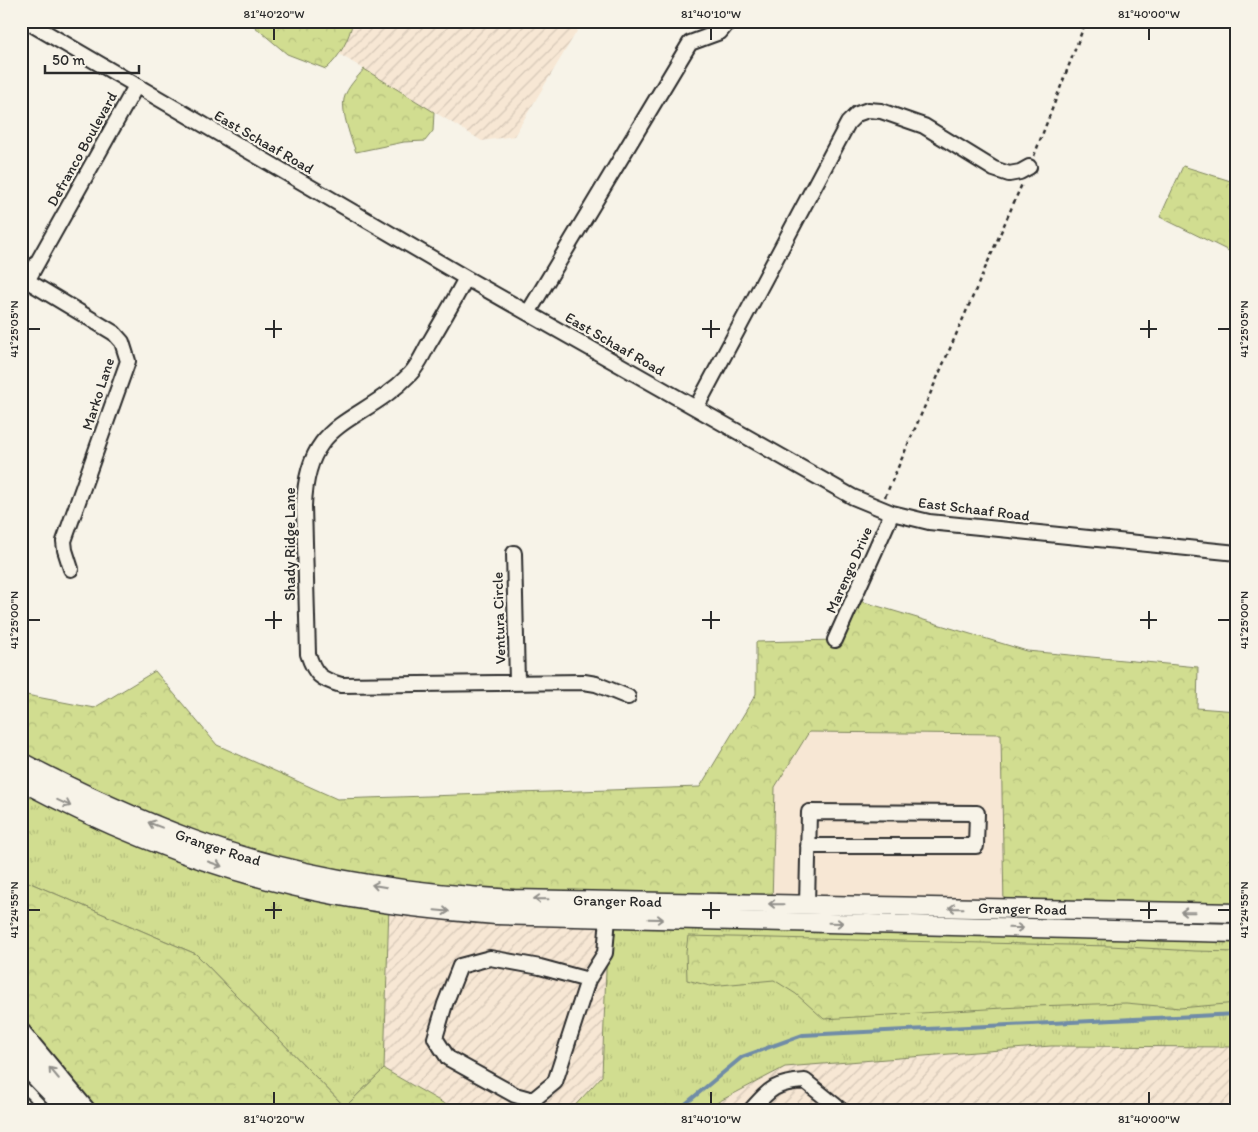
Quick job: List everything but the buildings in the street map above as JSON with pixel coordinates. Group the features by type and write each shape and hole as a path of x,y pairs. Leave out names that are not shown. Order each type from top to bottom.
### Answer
{"highway":[{"path":"21,1034 86,1111"},
{"path":"21,1060 70,1111"},
{"path":"21,1107 24,1111"}],"main road":[{"name":"Granger Road","path":"21,762 65,785 147,822 241,855 339,879 431,893 514,899 607,909 1237,933"},
{"name":"Granger Road","path":"21,781 104,821 220,866 332,894 439,911 496,915 607,909 807,905 1237,913"}],"street":[{"name":"East Schaaf Road","path":"26,21 466,278 853,497 886,510 928,522 1237,553"},
{"path":"528,312 690,43 720,32 729,21"},
{"name":"Defranco Boulevard","path":"24,279 136,86"},
{"path":"696,408 848,122 857,114 868,110 881,111 924,126 994,169 1009,174 1020,172 1029,167"},
{"name":"Shady Ridge Lane","path":"466,278 412,373 388,394 341,424 326,437 316,450 308,470 304,489 308,654 318,676 328,682 341,686 517,682 596,684 628,696"},
{"name":"Marko Lane","path":"24,279 114,333 122,342 128,361 64,541 71,569"},
{"name":"Marengo Drive","path":"835,640 886,510"},
{"name":"Ventura Circle","path":"514,553 517,682"},
{"path":"807,905 808,846 809,812 977,813 976,846 808,846"},
{"path":"588,980 540,967 490,958 460,966 445,1004 435,1038 448,1058 515,1095 533,1100 555,1082 588,980 605,953 607,909"},
{"path":"750,1111 770,1090 786,1083 805,1081 842,1111"}],"path":[{"path":"886,510 1029,167 1086,21"}],"shaded area":[{"path":"333,21 583,21 514,136 482,141 321,43"},
{"path":"809,732 1001,734 1004,909 772,904 775,787"},
{"path":"389,904 608,918 602,1076 570,1111 457,1111 384,1069"},
{"path":"1051,1046 1237,1047 1237,1111 710,1111 718,1102 785,1067"}],"green space":[{"path":"248,21 353,21 343,47 336,59 326,69 287,54"},
{"path":"364,69 434,112 433,131 425,141 404,142 356,152 347,126 343,104 347,91"},
{"path":"1183,166 1237,183 1237,255 1160,217"},
{"path":"854,599 1027,651 1198,667 1197,708 1237,711 1237,913 1004,909 1001,734 809,732 775,787 772,904 514,899 241,855 21,762 21,694 94,708 155,671 217,745 337,799 700,787 756,694 756,642 835,640"},
{"path":"21,781 389,904 384,1069 345,1107 196,954 21,879"},
{"path":"21,879 196,954 345,1107 384,1069 457,1111 85,1111 21,1034"},
{"path":"608,918 1237,933 1237,1047 1051,1046 785,1067 718,1102 710,1111 570,1111 602,1076"},
{"path":"688,936 1110,946 1237,952 1237,1003 1180,1008 1126,1003 1035,1006 824,1019 796,994 774,980 710,986 687,980 686,952"}],"waterway":[{"path":"677,1111 742,1057 803,1035 1237,1014"}]}
